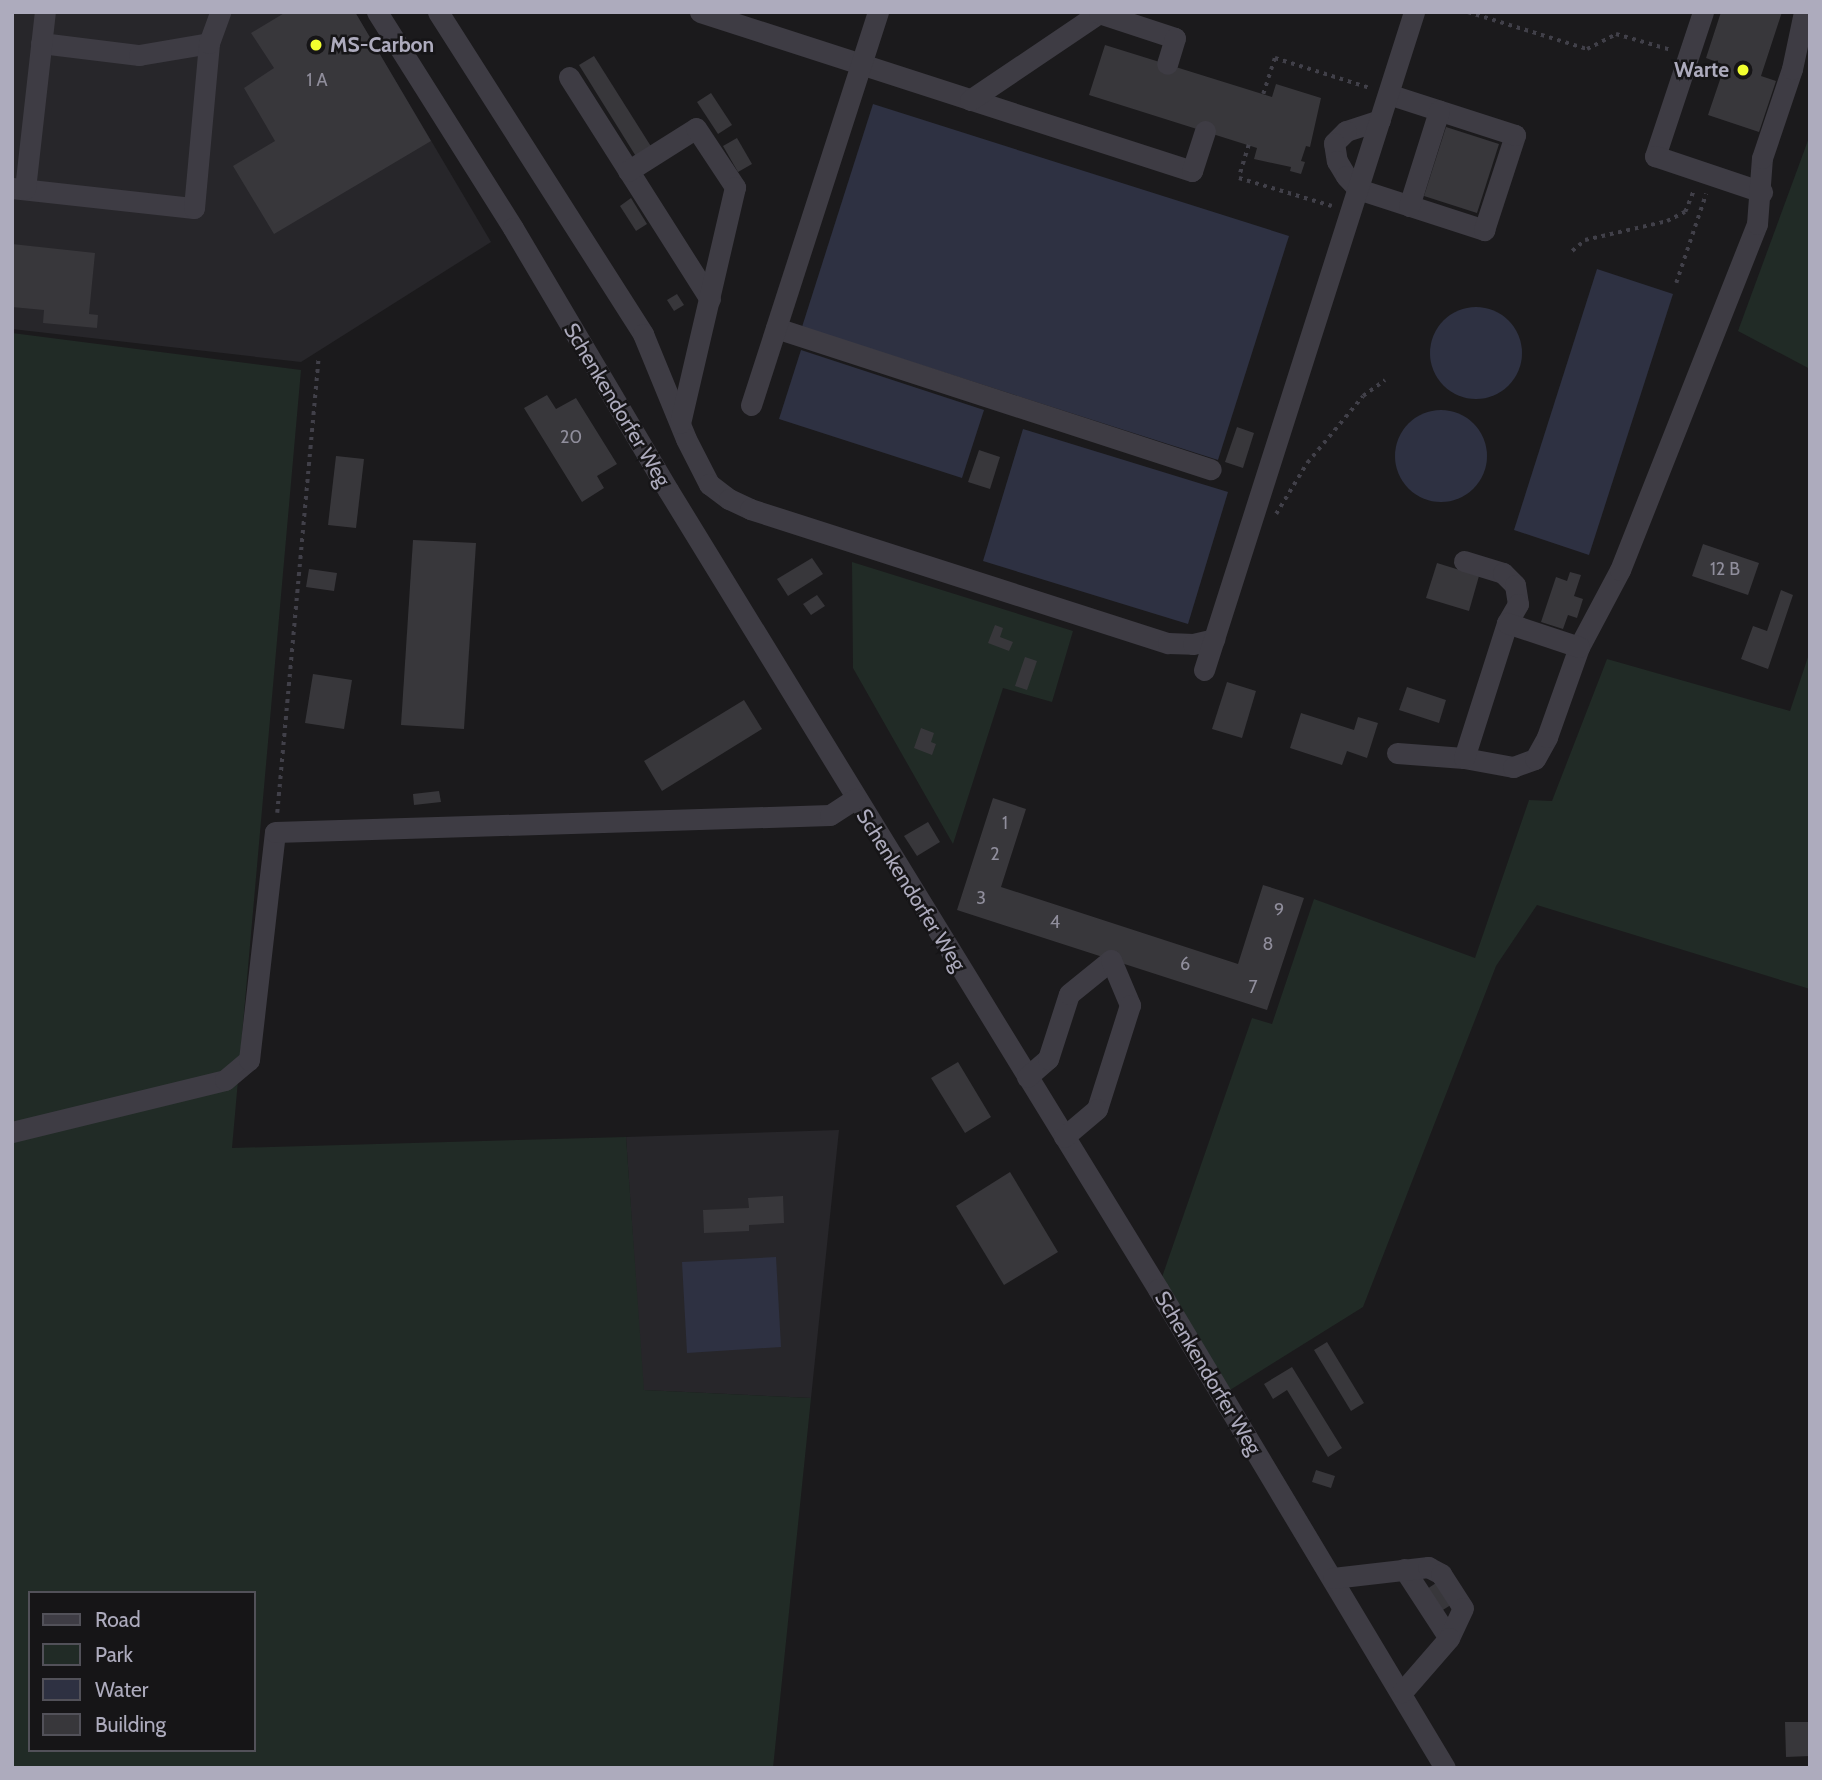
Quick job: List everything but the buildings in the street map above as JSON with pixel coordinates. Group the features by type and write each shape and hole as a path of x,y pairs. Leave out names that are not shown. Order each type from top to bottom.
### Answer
{"street":[{"path":"45,12 19,189 194,208 209,43 220,12"},
{"name":"Schenkendorfer Weg","path":"377,12 513,228 855,799 1333,1578 1445,1768"},
{"path":"438,12 643,334 709,484 729,499 750,509 1168,643 1193,644 1214,639"},
{"path":"700,12 1192,171 1205,131"},
{"path":"751,405 878,12"},
{"path":"1204,670 1414,12"},
{"path":"1703,12 1655,156 1762,192"},
{"path":"1397,753 1464,758 1513,766 1535,759 1547,737 1579,648 1620,570 1711,346 1757,224 1762,192 1762,158 1792,69 1804,12"},
{"path":"970,100 1099,13 1175,38 1167,64"},
{"path":"41,43 139,55 209,43"},
{"path":"569,77 710,299"},
{"path":"1380,120 1346,131 1334,143 1337,161 1358,189 1485,230 1515,135 1388,94"},
{"path":"1409,205 1439,111"},
{"path":"628,171 696,128 735,187 680,423"},
{"path":"776,328 1211,469"},
{"path":"1464,561 1503,573 1515,585 1517,604 1507,623 1464,758"},
{"path":"1507,623 1579,648"},
{"path":"12,1132 225,1080 249,1060 275,832 831,815 855,799"},
{"path":"1027,1077 1048,1059 1069,994 1111,960 1129,1004 1097,1109 1064,1138"},
{"path":"1333,1578 1428,1567 1441,1574 1463,1608 1449,1638 1402,1692"},
{"path":"1404,1569 1449,1638"}],"path":[{"path":"1468,12 1587,48 1616,34 1689,55"},
{"path":"1263,94 1275,58 1388,94"},
{"path":"1249,145 1239,178 1351,212"},
{"path":"1572,251 1585,240 1667,221 1685,212 1706,173"},
{"path":"1676,283 1706,173"},
{"path":"275,832 318,360"},
{"path":"1274,517 1307,463 1363,396 1385,380"}],"shaded area":[{"path":"12,12 355,12 491,242 301,362 12,329"},
{"path":"839,1130 811,1398 643,1390 626,1137"}],"green space":[{"path":"1810,135 1810,369 1738,331"},
{"path":"12,333 301,370 232,1148 626,1137 644,1390 811,1398 773,1768 12,1768"},
{"path":"852,562 1073,631 1052,702 1003,688 953,844 853,668"},
{"path":"1810,651 1810,989 1537,905 1496,966 1363,1307 1230,1390 1161,1280 1252,1018 1272,1024 1314,899 1475,958 1529,800 1552,801 1607,659 1790,711"}],"water":[{"path":"873,104 1289,236 1218,460 802,327"},
{"path":"1597,269 1673,294 1589,555 1514,530"},
{"path":"1476,307 1494,310 1509,320 1519,335 1522,353 1519,371 1509,386 1494,396 1476,399 1458,396 1443,386 1433,371 1430,353 1433,335 1443,320 1458,310"},
{"path":"801,350 984,410 962,478 779,419"},
{"path":"1441,410 1459,413 1474,423 1484,438 1487,456 1484,474 1474,489 1459,499 1441,502 1423,499 1408,489 1398,474 1395,456 1398,438 1408,423 1423,413"},
{"path":"1023,429 1228,492 1188,624 983,561"},
{"path":"776,1257 781,1347 687,1353 682,1262"}],"place":[{"name":"MS-Carbon","path":"316,45"},
{"name":"Warte","path":"1743,70"}]}
